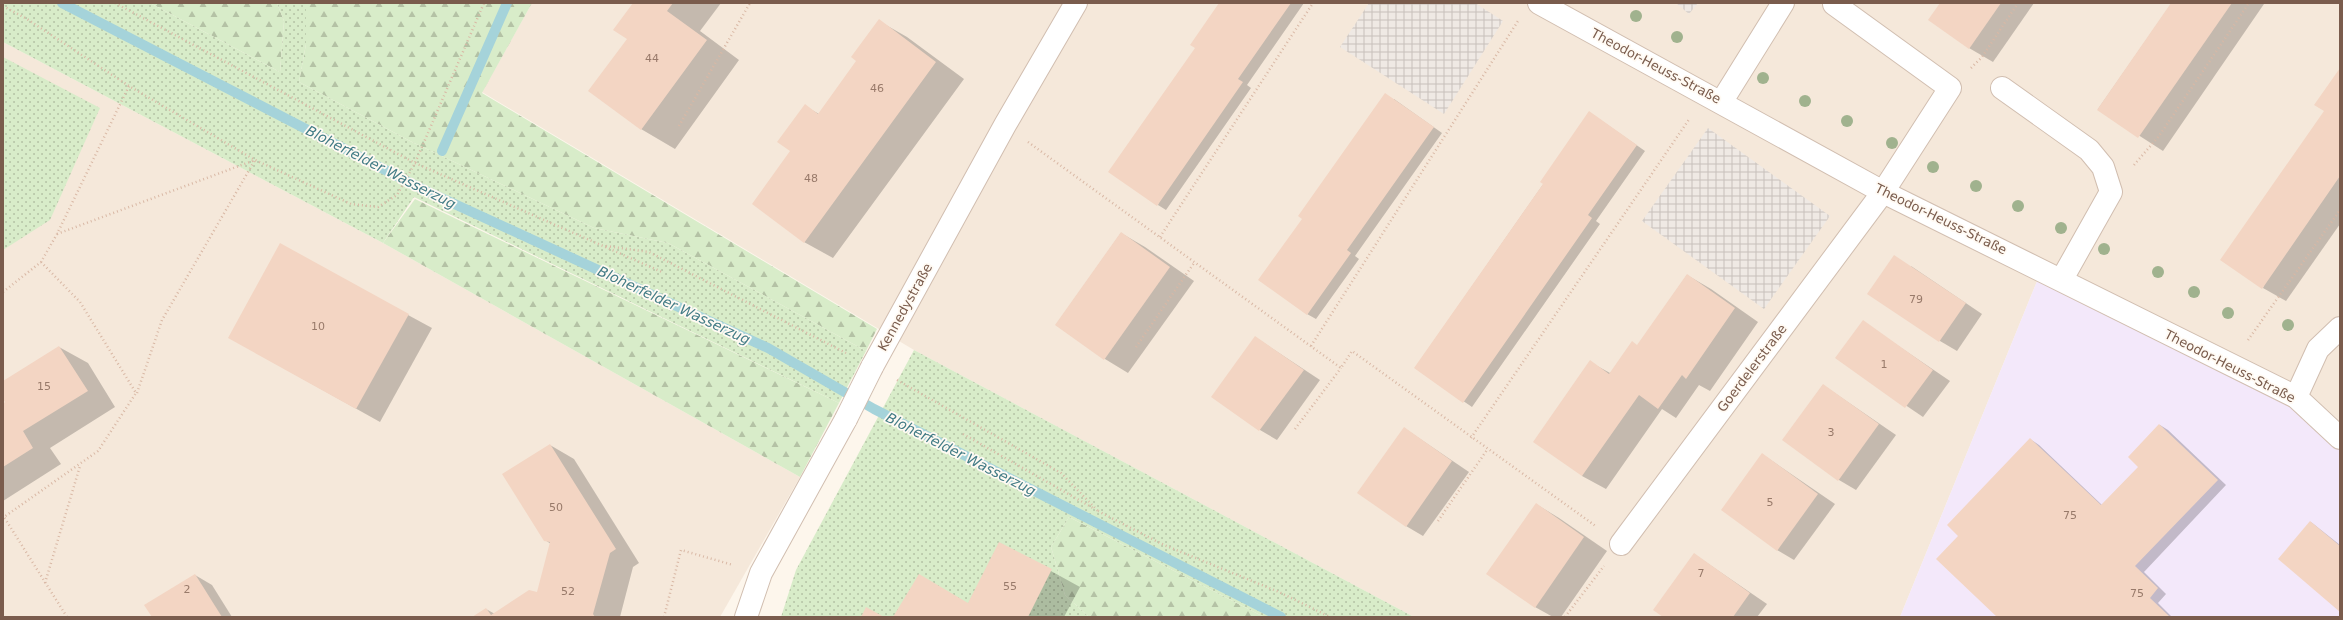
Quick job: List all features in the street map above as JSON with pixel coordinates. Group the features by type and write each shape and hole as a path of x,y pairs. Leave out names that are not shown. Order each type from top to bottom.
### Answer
{"street":[{"name":"Kennedystraße","path":"746,617 761,573 1005,125 1076,3"},
{"path":"1714,97 1783,3"},
{"path":"1834,4 1950,88"},
{"name":"Theodor-Heuss-Straße","path":"1551,6 1884,192 2296,397 2340,438"},
{"name":"Goerdelerstraße","path":"1621,544 1884,192 1950,88"},
{"path":"2002,88 2089,150 2103,167 2111,192 2062,280"},
{"path":"2296,397 2318,349 2340,328"}],"path":[{"path":"115,3 416,163 662,272"},
{"path":"3,6 27,19 129,86 255,160 350,204 378,207 397,195 416,163 484,3"},
{"path":"679,126 750,3"},
{"path":"1160,237 1313,3"},
{"path":"1950,88 1982,57 2018,3"},
{"path":"2111,192 2159,136 2249,3"},
{"path":"1311,346 1522,16"},
{"path":"3,292 41,262 57,234 129,86"},
{"path":"1471,438 1714,97"},
{"path":"1005,125 1341,368"},
{"path":"57,234 255,160"},
{"path":"67,617 4,517 80,466 98,451 136,393 162,320 255,160"},
{"path":"2230,365 2340,210"},
{"path":"603,245 649,252 872,367 998,436 1061,474 1098,511"},
{"path":"41,262 80,302 136,393"},
{"path":"1136,346 1194,263"},
{"path":"1295,429 1352,351 1487,450 1621,544 1565,617"},
{"path":"964,434 1098,511 1164,544 1279,592 1330,617"},
{"path":"1438,521 1487,450"},
{"path":"45,584 80,466"},
{"path":"664,617 681,550 761,573"}],"shaded area":[{"path":"532,3 2340,3 2340,438 2042,269 1900,617 1414,617 914,350 482,92"},
{"path":"1369,3 1475,3 1503,21 1444,114 1340,47"},
{"path":"1676,3 1698,3 1689,14"},
{"path":"3,42 383,243 800,477 720,617 3,617"},
{"path":"1708,128 1830,216 1764,309 1642,221"},
{"path":"2042,269 2296,397 2340,438 2340,617 1900,617"}],"green space":[{"path":"3,3 150,3 280,72 284,21 277,3 306,3 306,44 299,82 412,142 594,228 668,243 866,351 839,403 414,197 383,243 3,42"},
{"path":"150,3 277,3 284,21 280,72"},
{"path":"306,3 532,3 482,93 877,329 866,351 668,243 594,228 412,142 299,82 306,44"},
{"path":"3,57 100,108 50,220 3,250"},
{"path":"415,199 839,403 800,477 383,243"},
{"path":"914,350 1414,617 1264,617 1069,517 1051,547 1065,595 1089,617 781,617 796,570"},
{"path":"1069,517 1264,617 1089,617 1065,595 1051,547"}],"building":[{"path":"633,3 673,3 667,11 707,40 641,130 588,91 627,39 613,30"},
{"path":"1219,3 1291,3 1238,79 1243,82 1157,206 1108,172 1195,48 1190,45"},
{"path":"1940,3 2001,3 1969,49 1928,20"},
{"path":"2171,3 2232,3 2138,138 2097,110"},
{"path":"879,19 936,62 804,243 752,204 790,151 777,142 805,104 818,114 856,61 851,57"},
{"path":"2340,68 2340,176 2262,289 2220,260 2324,111 2314,105"},
{"path":"1385,93 1434,127 1347,250 1351,253 1307,315 1258,280 1302,219 1298,216"},
{"path":"1589,111 1637,145 1588,215 1592,218 1463,403 1414,368 1543,184 1540,182"},
{"path":"1121,232 1170,267 1104,360 1055,325"},
{"path":"280,243 409,314 356,409 228,338"},
{"path":"1894,255 1966,303 1939,342 1867,294"},
{"path":"1687,274 1735,308 1686,379 1682,375 1658,409 1639,395 1582,476 1533,442 1590,360 1609,374 1632,341 1637,345"},
{"path":"1863,320 1933,370 1905,408 1835,358"},
{"path":"1255,336 1304,370 1259,431 1211,397"},
{"path":"59,346 88,391 23,431 33,448 3,467 3,404 5,402 3,399 3,381"},
{"path":"1823,384 1879,424 1838,481 1782,440"},
{"path":"2159,424 2218,480 2135,566 2158,588 2150,598 2170,617 1997,617 1936,559 1958,536 1947,525 2030,438 2101,505 2138,467 2128,457"},
{"path":"1404,427 1452,461 1406,527 1357,493"},
{"path":"550,444 616,549 610,553 593,614 595,617 472,617 486,608 491,615 529,590 537,592 550,542 544,541 502,474"},
{"path":"1762,453 1818,494 1777,551 1721,510"},
{"path":"1536,503 1584,537 1535,608 1486,574"},
{"path":"2310,521 2340,546 2340,612 2278,559"},
{"path":"999,542 1052,569 1028,617 893,617 919,574 968,603"},
{"path":"1694,553 1750,593 1733,617 1663,617 1653,610"},
{"path":"195,574 222,617 152,617 144,605"},
{"path":"866,607 884,617 861,617"}],"waterway":[{"name":"Bloherfelder Wasserzug","path":"62,3 424,190 768,348 874,409 1281,617"},
{"path":"442,151 507,3"}]}
